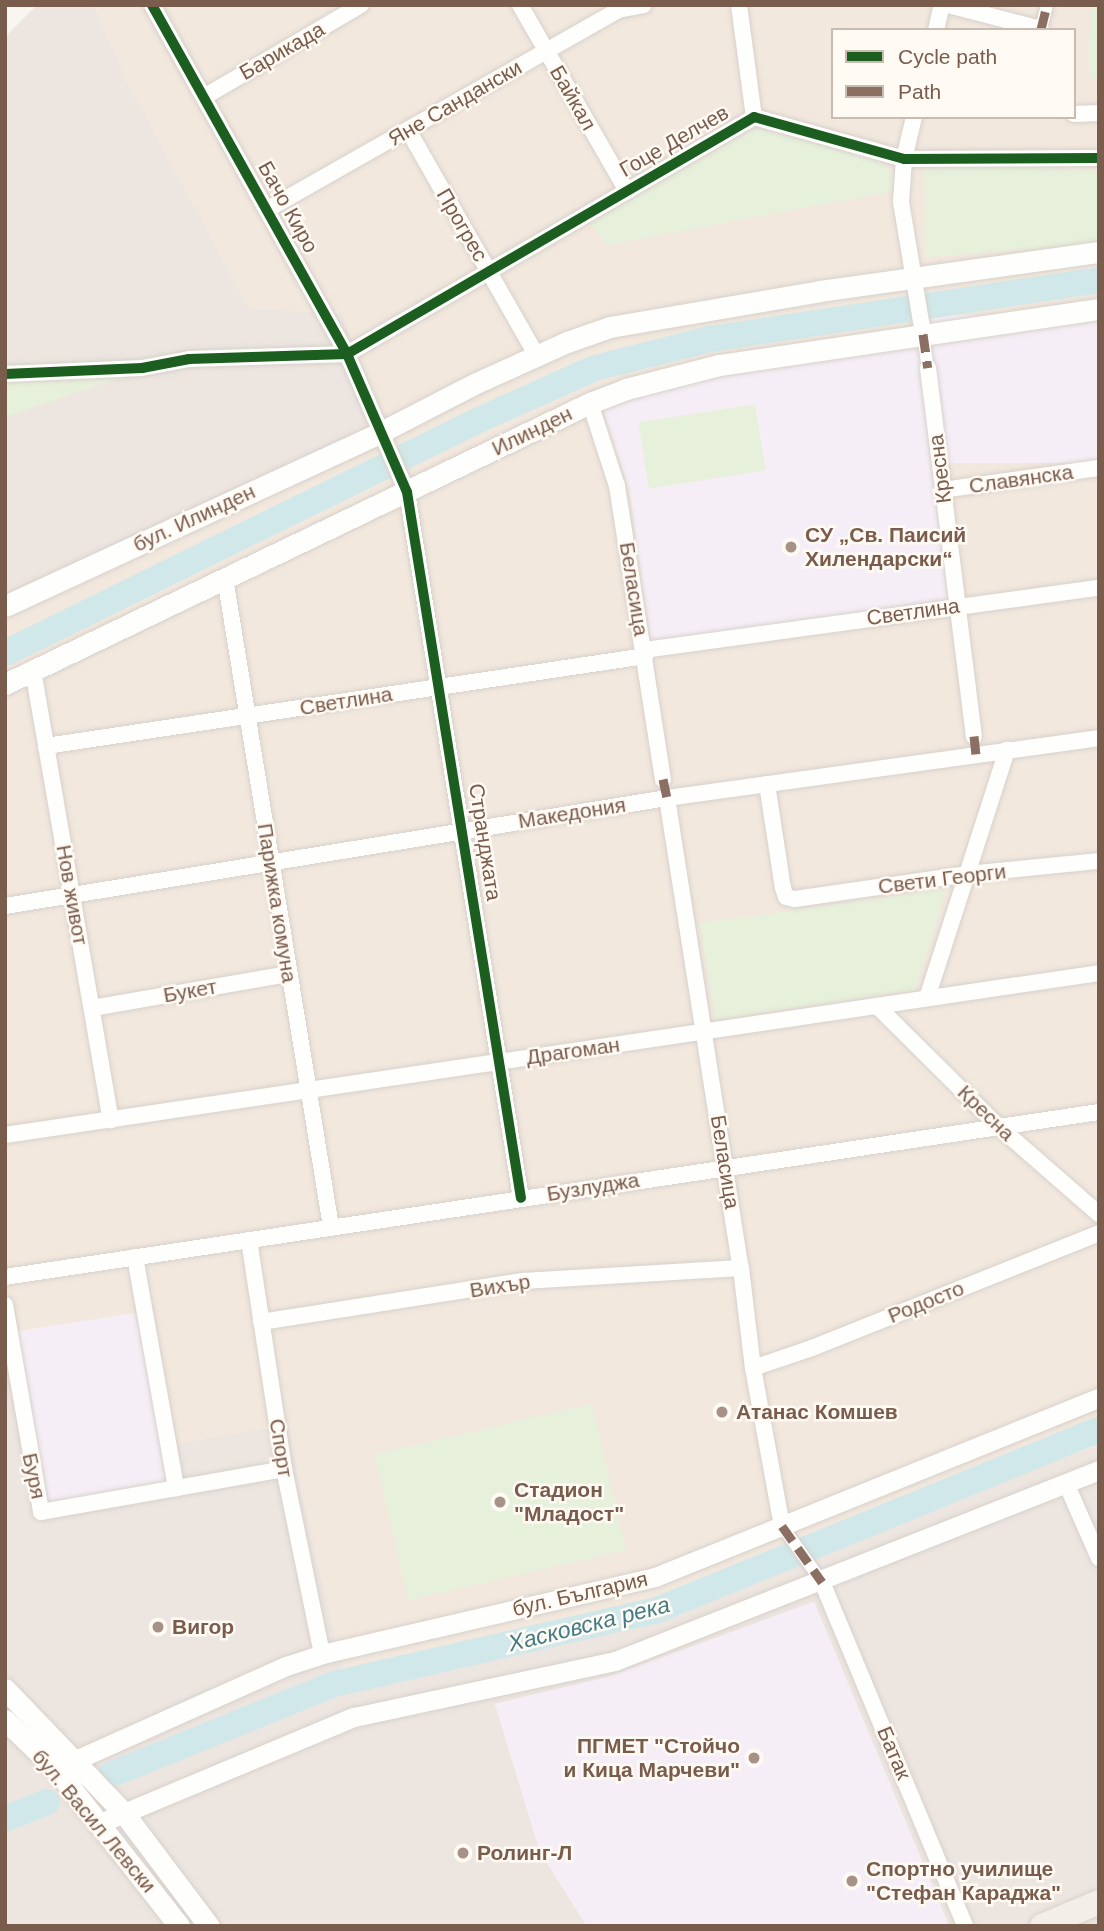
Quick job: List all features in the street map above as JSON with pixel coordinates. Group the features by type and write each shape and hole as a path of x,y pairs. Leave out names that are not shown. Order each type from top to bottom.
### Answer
{"main road":[{"path":"383,430 537,356 610,327 915,284 1099,252"},
{"name":"Илинден","path":"5,684 590,403 672,375 922,327 1099,309"},
{"name":"бул. Илинден","path":"5,606 383,430"},
{"name":"бул. Васил Левски","path":"5,1689 123,1812 209,1926"},
{"name":"бул. Васил Левски","path":"5,1720 56,1769 178,1926"},
{"path":"1042,1926 1098,1902"}],"street":[{"name":"Бачо Киро","path":"152,5 347,354 392,453"},
{"name":"Барикада","path":"204,97 341,10 361,5"},
{"name":"Байкал","path":"520,5 627,191"},
{"name":"Яне Сандански","path":"268,209 618,10 642,5"},
{"path":"739,5 754,117"},
{"path":"936,28 942,5"},
{"path":"948,5 1037,28"},
{"path":"1041,28 1046,5"},
{"path":"1076,114 1099,113"},
{"name":"Гоце Делчев","path":"347,354 754,117 904,159 1099,158"},
{"path":"914,119 904,159 901,202 928,368"},
{"name":"Прогрес","path":"408,130 537,356"},
{"path":"5,374 142,368 189,359 347,354"},
{"name":"Кресна","path":"928,368 974,736"},
{"name":"Беласица","path":"590,403 617,486 663,779"},
{"name":"Странджата","path":"392,453 407,492 521,1198"},
{"name":"Славянска","path":"942,490 1099,468"},
{"name":"Парижка комуна","path":"225,578 331,1227"},
{"name":"Светлина","path":"46,746 957,606 1099,588"},
{"name":"Нов живот","path":"33,670 111,1120"},
{"path":"974,736 976,755"},
{"name":"Македония","path":"5,906 667,798 1099,738"},
{"path":"927,998 1007,750"},
{"path":"663,779 667,798"},
{"name":"Свети Георги","path":"767,785 786,897 795,899 968,874 1099,861"},
{"name":"Беласица","path":"667,798 741,1268 752,1367 782,1526"},
{"name":"Драгоман","path":"5,1135 1099,973"},
{"name":"Букет","path":"92,1008 289,974"},
{"name":"Кресна","path":"877,1006 998,1126 1099,1214"},
{"name":"Бузлуджа","path":"5,1277 725,1166 1099,1112"},
{"name":"Родосто","path":"752,1367 813,1348 1099,1233"},
{"name":"Спорт","path":"249,1240 284,1469 322,1654"},
{"path":"135,1257 176,1488"},
{"name":"Вихър","path":"261,1322 523,1281 741,1268"},
{"name":"Буря","path":"5,1306 41,1512 284,1469"},
{"name":"бул. България","path":"56,1769 286,1666 322,1654 655,1577 1099,1398"},
{"path":"100,1823 354,1717 615,1661 822,1582 1099,1470"},
{"path":"1066,1483 1099,1558"},
{"path":"782,1526 822,1582"},
{"name":"Батак","path":"822,1582 965,1926"}],"shaded area":[{"path":"37,5 94,5 127,81 249,308 342,314 383,431 5,606 5,37"},
{"path":"94,5 1099,5 1099,1446 815,1541 731,1579 343,1676 302,1497 289,1424 47,1468 5,1311 5,606 342,314 249,308 127,81"},
{"path":"929,315 1099,315 1099,463 929,463"},
{"name":"СУ „Св. Паисий Хилендарски“","path":"918,345 953,602 651,642 630,493 604,411 652,389 736,371"},
{"path":"5,1311 47,1467 289,1424 302,1497 344,1676 731,1579 815,1541 1099,1446 1099,1926 949,1926 814,1602 611,1676 495,1704 540,1852 587,1926 5,1926"},
{"path":"140,1312 167,1484 42,1504 15,1332"},
{"path":"814,1602 949,1926 587,1926 540,1852 495,1704 611,1676"}],"green space":[{"path":"1091,5 1099,5 1099,77 1089,78"},
{"path":"755,128 882,160 894,176 894,191 608,245 590,223"},
{"path":"1042,160 1051,162 1052,171 1099,169 1099,244 926,257 924,169"},
{"path":"137,372 5,417 5,374"},
{"path":"755,404 765,470 649,489 638,422"},
{"path":"946,889 915,990 715,1019 700,923"},
{"name":"Стадион \"Младост\"","path":"592,1404 626,1550 408,1600 375,1454"}],"waterway":[{"path":"5,653 481,419 595,368 710,339 1099,280"},
{"name":"Хасковска река","path":"110,1775 334,1684 657,1610 1099,1430"},
{"name":"Хасковска река","path":"5,1819 47,1802"}],"marked path":[{"path":"1041,28 1047,5"},
{"path":"923,334 928,368"},
{"path":"974,736 976,755"},
{"path":"663,779 667,798"},
{"path":"782,1526 822,1582"}],"cycle path":[{"path":"152,5 347,354 407,492 521,1198"},
{"path":"5,374 142,368 189,359 347,354 754,117 904,159 1099,158"}],"place":[{"name":"СУ „Св. Паисий Хилендарски“","path":"791,547"},
{"name":"Атанас Комшев","path":"722,1412"},
{"name":"Стадион \"Младост\"","path":"500,1502"},
{"name":"Вигор","path":"158,1627"},
{"name":"ПГМЕТ \"Стойчо и Кица Марчеви\"","path":"754,1758"},
{"name":"Ролинг-Л","path":"463,1853"},
{"name":"Спортно училище \"Стефан Караджа\"","path":"852,1881"}]}
